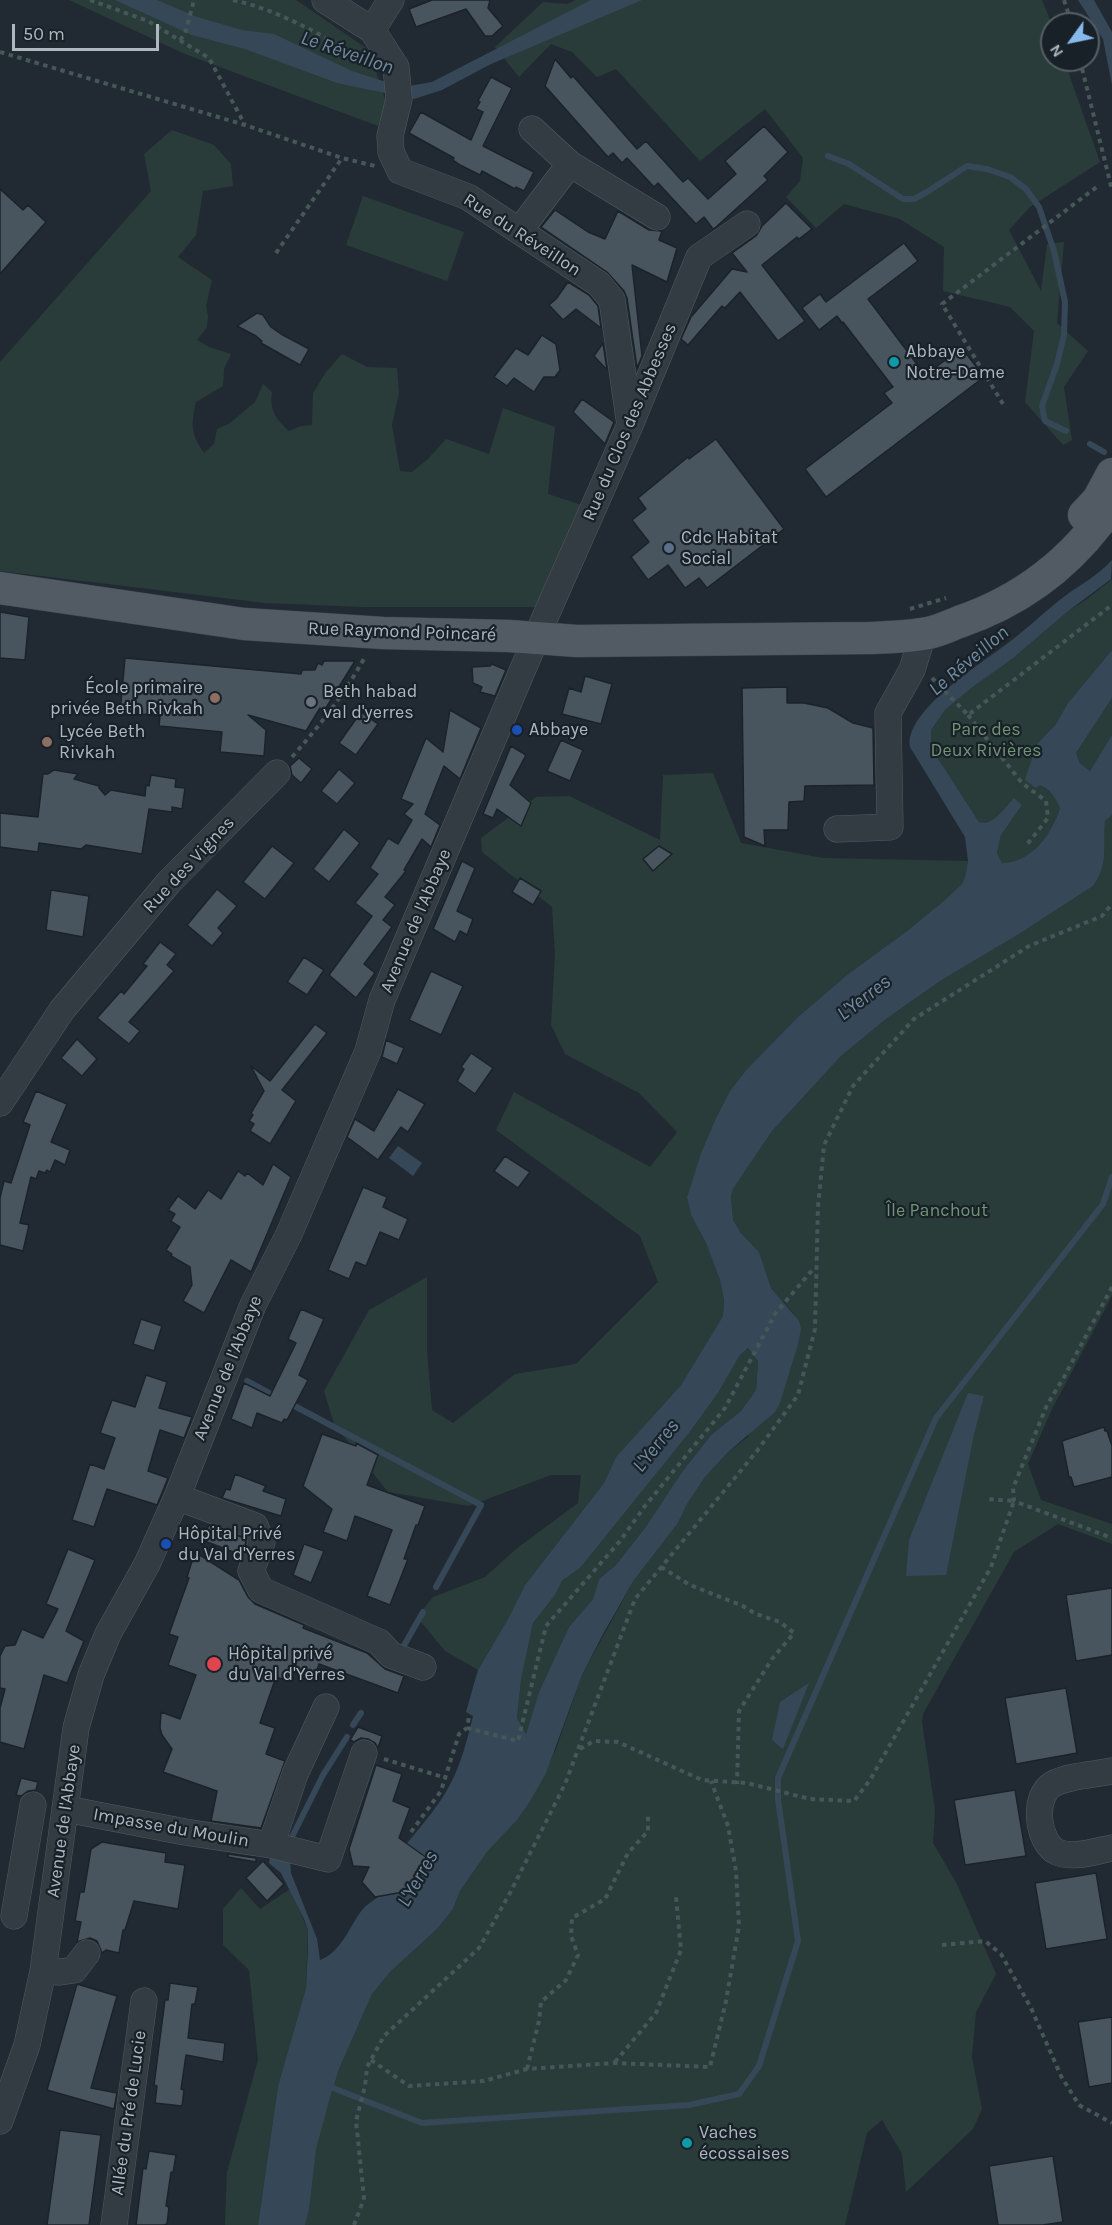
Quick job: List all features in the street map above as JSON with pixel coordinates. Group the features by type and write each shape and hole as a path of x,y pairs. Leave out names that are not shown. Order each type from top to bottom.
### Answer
{"main road":[{"name":"Rue Raymond Poincaré","path":"807,638 917,615 989,590 1068,533 1098,500 1112,474"},
{"name":"Rue Raymond Poincaré","path":"0,588 244,624 383,633 509,636 577,641 869,638 928,633 1007,603 1043,579 1093,531 1112,504"}],"street":[{"path":"325,0 372,30 396,68 399,99 390,136 391,152 400,171"},
{"path":"372,30 391,0"},
{"path":"532,129 570,164 657,217"},
{"path":"519,231 570,164"},
{"name":"Rue du Réveillon","path":"400,171 468,197 598,284 612,300 630,425"},
{"name":"Rue du Clos des Abbesses","path":"537,639 630,425 699,258 747,224"},
{"path":"837,829 890,827 888,713 912,670 920,644 928,633"},
{"name":"Avenue de l'Abbaye","path":"0,2121 27,2045 43,1971 76,1728 91,1675 108,1634 147,1564 175,1502 244,1327 264,1280 289,1233 368,1051 382,1000 537,639"},
{"name":"Rue des Vignes","path":"0,1103 62,1010 169,882 277,773"},
{"path":"175,1502 206,1523"},
{"path":"175,1502 255,1526 262,1542 251,1571 261,1590 379,1642 392,1655 423,1667"},
{"name":"Impasse du Moulin","path":"66,1809 184,1832 271,1845 296,1774 326,1707"},
{"path":"271,1845 328,1859 364,1753"},
{"path":"1112,1771 1063,1780 1052,1785 1044,1792 1039,1812 1048,1843 1056,1851 1068,1855 1112,1848"},
{"path":"33,1805 7,1915 50,1921"},
{"path":"43,1971 74,1970 87,1953"},
{"name":"Allée du Pré de Lucie","path":"114,2225 144,2001"}],"path":[{"path":"90,0 148,21 209,58 245,125"},
{"path":"180,40 185,34 194,0"},
{"path":"233,0 263,7 366,61 396,68"},
{"path":"0,51 245,125 342,158 400,171"},
{"path":"1083,72 1112,190"},
{"path":"276,253 342,158"},
{"path":"1003,404 942,304 1098,186"},
{"path":"907,610 953,596"},
{"path":"968,715 1112,604"},
{"path":"277,773 327,718 383,633"},
{"path":"944,690 968,715 1022,783 1046,801 1048,818 1025,847"},
{"path":"354,2225 364,2198 356,2121 365,2086 367,2067 384,2036 479,1948 510,1893 560,1794 635,1599 757,1451 798,1395 815,1329 818,1207 824,1145 853,1086 914,1019 1029,946 1102,916 1112,904"},
{"path":"467,1728 518,1741 546,1626 620,1541 645,1506 725,1408 775,1314 816,1267"},
{"path":"579,1749 594,1742 618,1742 702,1780 747,1783 810,1799 854,1800 862,1792 992,1567 1014,1501 1013,1488 1047,1405 1112,1287"},
{"path":"985,1499 1014,1501 1112,1538"},
{"path":"661,1567 690,1585 780,1622 794,1633 772,1659 739,1711 737,1784"},
{"path":"411,1832 441,1791 459,1734 467,1728 469,1717"},
{"path":"364,1753 446,1778"},
{"path":"371,2060 409,2086 484,2081 527,2068 614,2063 710,2067 726,2001 739,1926 736,1871 728,1826 711,1781"},
{"path":"527,2068 539,2021 541,2002 566,1980 578,1955 571,1936 572,1918 605,1899 628,1853 648,1831 648,1815"},
{"path":"614,2063 656,2013 681,1950 676,1898"},
{"path":"942,1945 985,1941 1002,1954 1031,2008 1060,2076 1079,2105 1112,2123"}],"green space":[{"path":"69,0 296,0 369,50 386,102 378,126 185,54"},
{"path":"576,0 1042,0 1047,12 1040,12 1040,72 1068,72 1100,162 1030,207 1009,230 1041,291 1047,244 1064,242 1057,323 1088,351 1064,387 1072,440 1063,445 1025,402 1034,331 1010,307 943,291 944,247 900,219 844,204 816,228 786,197 800,181 803,158 765,109 700,161 616,69 597,77 572,52 551,44 519,77 495,47 543,2 567,4"},
{"path":"172,130 214,145 231,164 233,186 203,191 196,235 178,257 212,280 206,306 207,327 197,340 209,347 231,354 224,369 223,386 196,402 193,428 196,440 204,453 214,444 217,429 230,423 255,402 263,384 272,392 275,414 289,431 301,426 312,425 313,393 326,372 342,354 367,367 397,368 399,393 392,425 400,471 412,472 428,459 446,439 489,454 503,408 555,427 548,494 585,506 537,607 362,607 265,603 0,571 0,362 151,191 144,154"},
{"path":"363,196 464,232 447,281 346,245"},
{"name":"Parc des Deux Rivières","path":"1112,579 1112,650 1068,703 1056,724 1037,744 1040,784 1054,795 1060,808 1052,827 1039,845 1023,858 1002,864 997,853 1001,835 1022,805 994,819 979,822 937,757 931,744 931,730 945,710 970,689 1012,659 1067,612"},
{"path":"1112,698 1112,735 1090,771 1080,763 1076,753"},
{"path":"713,773 741,843 823,858 968,861 965,877 962,884 945,901 847,975 798,1017 747,1069 730,1091 701,1153 687,1197 691,1215 706,1243 720,1280 724,1300 723,1316 681,1385 616,1457 604,1483 525,1585 478,1670 445,1651 417,1617 433,1597 485,1577 516,1549 578,1503 581,1475 551,1475 469,1506 388,1492 334,1424 324,1391 369,1310 427,1277 427,1351 432,1410 453,1423 515,1374 576,1364 658,1282 640,1236 496,1130 514,1092 650,1167 677,1132 639,1093 565,1054 551,1025 555,954 552,907 482,852 481,838 536,797 569,796 660,840 663,775"},
{"name":"Île Panchout","path":"1112,815 1112,1296 1052,1409 1028,1464 1041,1500 1112,1524 1112,1544 1058,1524 1014,1552 923,1714 922,1722 935,1810 933,1843 957,1884 996,1974 976,2012 972,2057 982,2109 973,2129 906,2192 902,2154 882,2120 867,2133 845,2225 300,2225 318,2135 339,2069 372,1994 390,1972 437,1929 453,1909 460,1891 487,1852 517,1820 529,1803 556,1749 582,1675 634,1580 678,1523 687,1504 705,1477 728,1452 748,1437 794,1314 771,1288 759,1252 741,1233 733,1220 731,1196 733,1189 772,1131 841,1056 886,1019 940,981 1093,886 1103,863 1105,821"},
{"path":"748,1348 758,1361 756,1390 741,1411 711,1435 682,1472 645,1528 616,1565 599,1579 593,1599 569,1627 539,1692 526,1734 517,1718 521,1680 533,1623 555,1595 562,1581 580,1568 689,1433 718,1393 740,1355"},
{"path":"241,1888 260,1909 290,1889 308,1930 306,1988 278,2086 258,2225 225,2225 227,2172 258,2060 249,1970 223,1945 223,1909"}],"water":[{"path":"115,0 157,0 197,17 242,30 274,34 352,71 409,86 432,82 591,0 642,0 491,64 442,90 414,99 337,83 245,49 192,35"},
{"path":"1078,0 1094,0 1112,32 1112,85 1103,39 1100,34 1100,12 1086,12"},
{"name":"L'Yerres","path":"1112,560 1111,579 1067,612 1012,659 970,689 945,710 931,730 931,744 937,757 979,822 984,823 994,819 1014,798 1022,805 1001,835 997,853 1002,863 1023,858 1046,836 1060,808 1047,789 1040,785 1036,788 1025,780 1037,744 1056,724 1068,703 1112,650 1112,698 1076,753 1080,763 1090,771 1112,735 1112,815 1105,821 1104,855 1098,878 1093,886 940,981 886,1019 841,1056 772,1131 733,1189 731,1196 733,1220 741,1233 759,1252 771,1288 799,1321 801,1329 780,1403 775,1412 728,1452 705,1477 687,1504 678,1523 634,1580 582,1675 546,1773 529,1803 517,1820 487,1852 460,1891 453,1909 437,1929 390,1972 372,1994 339,2069 329,2101 316,2149 305,2225 258,2225 278,2086 306,1988 308,1949 308,1930 304,1919 281,1873 269,1863 271,1852 290,1859 291,1873 317,1939 320,1960 328,1956 340,1945 363,1909 378,1897 382,1874 429,1817 452,1782 473,1716 466,1712 478,1670 525,1585 604,1483 616,1457 681,1385 723,1316 724,1300 720,1280 706,1243 691,1215 687,1197 701,1153 730,1091 747,1069 798,1017 847,975 944,901 962,884 968,861 965,837 910,747 911,733 919,718 964,675","holes":["748,1348 758,1361 756,1390 741,1411 711,1435 682,1472 645,1528 616,1565 599,1579 593,1599 569,1627 539,1692 526,1734 517,1718 521,1680 533,1623 555,1595 562,1581 580,1568 689,1433 718,1393 740,1355"]},
{"path":"398,1146 422,1163 413,1176 389,1158"},
{"path":"968,1393 984,1396 974,1434 946,1575 906,1576 909,1540"},
{"path":"809,1683 783,1749 772,1740 780,1702"}],"building":[{"path":"432,0 490,0 488,8 503,26 492,36 485,36 466,9 416,27 409,9"},
{"path":"555,59 571,78 573,76 637,149 646,141 683,182 688,178 708,199 736,174 725,161 764,126 788,152 764,176 768,180 716,227 713,229 704,217 696,224 658,183 654,187 627,158 622,163 613,153 608,157 545,86"},
{"path":"491,77 512,88 483,146 534,172 524,191 516,187 515,189 482,171 480,175 460,165 453,160 454,158 409,133 421,112 471,140 483,112 476,109 480,102 478,101"},
{"path":"0,189 23,210 28,205 46,222 0,274"},
{"path":"786,203 812,229 799,239 797,237 762,265 805,321 778,341 740,292 725,308 722,306 688,345 681,339 691,317 732,269 747,272 732,253 756,236 762,226"},
{"path":"555,210 588,232 605,239 618,211 649,230 662,231 659,240 677,248 667,282 632,265 642,356 637,368 624,291 607,272 541,227"},
{"name":"Abbaye Notre-Dame","path":"904,243 918,261 868,299 925,375 962,348 984,377 826,497 805,469 892,403 884,393 893,387 837,316 819,330 802,308 820,294 826,302"},
{"path":"568,282 589,295 598,306 601,328 576,309 563,320 549,305"},
{"path":"257,313 263,315 271,327 281,334 309,349 300,365 261,343 262,341 256,336 237,326"},
{"path":"542,335 556,344 560,370 555,377 544,377 534,392 514,378 507,386 494,377 516,348 528,355"},
{"path":"603,343 607,370 594,356"},
{"path":"582,399 614,422 605,444 573,412"},
{"path":"716,439 784,529 707,588 699,578 685,588 668,565 648,580 631,557 649,542 632,520 646,509 638,498 688,457 689,459"},
{"path":"0,612 29,617 25,660 0,658"},
{"path":"125,658 301,674 302,670 315,670 318,663 322,665 324,661 355,661 324,711 320,708 306,731 248,715 266,730 264,756 220,752 222,732 159,726 160,716 120,712"},
{"path":"492,664 506,670 495,696 480,692 482,687 473,683 472,667"},
{"path":"585,676 612,684 601,724 562,714 569,688 581,692"},
{"path":"787,687 787,703 804,703 828,708 853,723 873,728 874,785 805,786 804,801 789,802 788,830 764,830 765,846 744,837 742,688"},
{"path":"450,710 481,728 460,779 444,766 425,814 440,825 431,847 422,839 404,870 406,871 385,897 395,905 383,920 392,927 364,964 375,973 356,998 329,975 372,916 355,903 378,874 370,868 388,838 398,844 412,820 404,814 413,804 401,799 426,738 443,752"},
{"path":"361,712 378,724 356,755 339,743"},
{"path":"561,740 583,750 570,781 547,771"},
{"path":"511,746 526,755 510,785 531,803 521,826 497,809 493,818 483,814"},
{"path":"299,758 312,769 301,783 292,775 290,766"},
{"path":"339,769 355,783 337,804 321,791"},
{"path":"54,770 78,774 74,779 99,786 105,795 111,790 145,796 146,785 149,786 151,775 176,779 175,787 185,788 182,809 172,807 172,812 149,809 142,854 86,845 81,849 39,843 38,852 0,847 0,813 38,817 43,774"},
{"path":"344,829 360,843 329,882 313,869"},
{"path":"272,846 294,863 265,899 243,882"},
{"path":"659,846 672,854 653,871 643,859"},
{"path":"462,861 475,868 457,911 473,919 467,935 460,931 455,942 433,929"},
{"path":"520,878 541,891 533,905 512,892"},
{"path":"217,889 237,906 218,928 223,933 212,946 187,925"},
{"path":"51,890 89,896 83,937 46,930"},
{"path":"160,942 176,954 167,965 174,971 129,1022 140,1031 129,1044 97,1018 121,991 124,994 147,966 143,964"},
{"path":"304,957 324,970 307,995 287,982"},
{"path":"431,971 463,986 441,1035 409,1020"},
{"path":"315,1024 327,1033 282,1090 296,1101 270,1144 250,1131 254,1124 249,1121 253,1115 251,1113 264,1091 251,1066 270,1081"},
{"path":"77,1039 97,1059 82,1076 61,1058"},
{"path":"386,1040 404,1048 397,1064 382,1057"},
{"path":"471,1053 493,1068 475,1094 457,1081 464,1069 461,1067"},
{"path":"398,1089 425,1104 408,1132 401,1127 378,1160 347,1137 355,1119 374,1131"},
{"path":"36,1091 67,1104 51,1142 70,1150 65,1165 55,1160 50,1172 39,1171 36,1179 31,1177 20,1223 29,1225 23,1251 0,1245 0,1198 4,1181 11,1183 30,1125 23,1122"},
{"path":"505,1156 530,1172 518,1188 494,1171"},
{"path":"273,1164 291,1177 251,1272 231,1260 204,1313 183,1301 192,1285 190,1267 171,1256 172,1254 166,1250 180,1227 171,1221 175,1214 168,1210 178,1196 195,1209 208,1190 221,1199 238,1171 245,1176 247,1173 263,1185"},
{"path":"363,1187 387,1197 383,1207 408,1219 399,1240 380,1232 366,1266 356,1262 349,1279 328,1270"},
{"path":"301,1309 324,1319 299,1375 308,1380 287,1420 284,1419 282,1423 257,1413 252,1428 231,1419 244,1383 270,1396 296,1343 288,1339"},
{"path":"141,1319 162,1326 154,1351 133,1344"},
{"path":"146,1375 167,1382 159,1408 192,1417 184,1438 160,1430 148,1471 168,1478 157,1505 107,1489 94,1527 72,1520 90,1464 104,1469 115,1438 100,1433 112,1400 135,1407"},
{"path":"1104,1427 1112,1446 1112,1477 1074,1487 1069,1477 1062,1441"},
{"path":"322,1434 356,1446 356,1443 378,1455 367,1485 425,1506 418,1525 416,1525 404,1559 408,1559 390,1605 367,1596 392,1530 355,1516 347,1541 323,1532 332,1509 303,1486"},
{"path":"235,1474 266,1486 263,1491 286,1499 281,1516 222,1498 226,1489 230,1490"},
{"path":"209,1525 244,1538 246,1542 241,1555 202,1540"},
{"path":"304,1544 324,1551 311,1583 293,1575"},
{"path":"68,1549 95,1560 66,1631 84,1641 67,1683 44,1675 24,1749 0,1742 0,1708 5,1689 0,1688 0,1656 5,1646 15,1645 22,1629 43,1638 58,1609 46,1604"},
{"name":"Hôpital privé du Val d'Yerres","path":"195,1552 239,1580 248,1597 255,1604 304,1625 303,1628 367,1653 385,1669 404,1676 398,1693 319,1664 315,1677 292,1669 288,1681 276,1677 260,1723 275,1728 266,1754 285,1761 261,1828 211,1821 217,1791 163,1772 172,1749 162,1735 161,1712 180,1719 196,1675 168,1665 178,1637 169,1634 189,1578 187,1577"},
{"path":"1112,1588 1112,1655 1076,1661 1066,1595"},
{"path":"1066,1688 1077,1753 1016,1764 1005,1698"},
{"path":"358,1727 382,1736 378,1748 368,1739 361,1738 354,1742 350,1740"},
{"path":"376,1765 402,1774 393,1801 410,1808 399,1838 427,1858 420,1877 415,1878 409,1891 375,1897 362,1882 369,1867 353,1866 349,1849"},
{"path":"21,1778 38,1782 36,1790 28,1791 21,1796 16,1795"},
{"path":"1015,1790 1026,1856 965,1865 954,1800"},
{"path":"102,1842 166,1853 165,1862 185,1865 178,1909 134,1901 125,1930 123,1930 119,1953 106,1950 102,1953 97,1941 90,1938 77,1942 81,1922 75,1921 80,1892 84,1892 91,1849"},
{"path":"228,1854 256,1858 256,1862 228,1857"},
{"path":"263,1861 284,1884 267,1901 246,1878"},
{"path":"1096,1873 1107,1939 1046,1949 1035,1883"},
{"path":"170,1983 198,1987 195,2004 192,2004 188,2038 225,2043 223,2062 186,2055 181,2089 184,2090 182,2106 155,2103 157,2086 154,2085 165,2000 168,2000"},
{"path":"77,1984 117,1996 91,2088 117,2093 114,2109 47,2090"},
{"path":"1112,2017 1112,2083 1089,2087 1078,2022"},
{"path":"60,2130 101,2135 89,2225 47,2225"},
{"path":"149,2151 176,2155 166,2206 169,2207 167,2224 164,2225 136,2225 143,2168 146,2169"},
{"path":"1053,2156 1063,2222 1043,2225 998,2225 989,2166"}],"waterway":[{"path":"828,156 849,164 903,199 914,199 967,166 987,169 1010,177 1026,189 1039,207 1054,251 1065,302 1064,335 1057,364 1042,406 1045,421 1066,431"},
{"path":"1090,444 1104,452"},
{"path":"328,2086 422,2123 689,2105 739,2094 759,2066 798,1941 778,1799 778,1778 936,1418 1103,1204 1112,1177"},
{"path":"247,1381 278,1398"},
{"path":"287,1402 481,1505 436,1587"},
{"path":"402,1649 423,1612"},
{"path":"353,1725 361,1713"},
{"path":"291,1839 323,1775 347,1737"}],"place":[{"name":"Abbaye Notre-Dame","path":"894,362"},
{"name":"Cdc Habitat Social","path":"669,548"},
{"name":"École primaire privée Beth Rivkah","path":"215,698"},
{"name":"Beth habad val d'yerres","path":"311,702"},
{"name":"Abbaye","path":"517,730"},
{"name":"Lycée Beth Rivkah","path":"47,742"},
{"name":"Hôpital Privé du Val d'Yerres","path":"166,1544"},
{"name":"Hôpital privé du Val d'Yerres","path":"214,1664"},
{"name":"Vaches écossaises","path":"687,2143"}],"water label":[{"name":"Le Réveillon","path":"347,53"},
{"name":"Le Réveillon","path":"969,661"}]}
